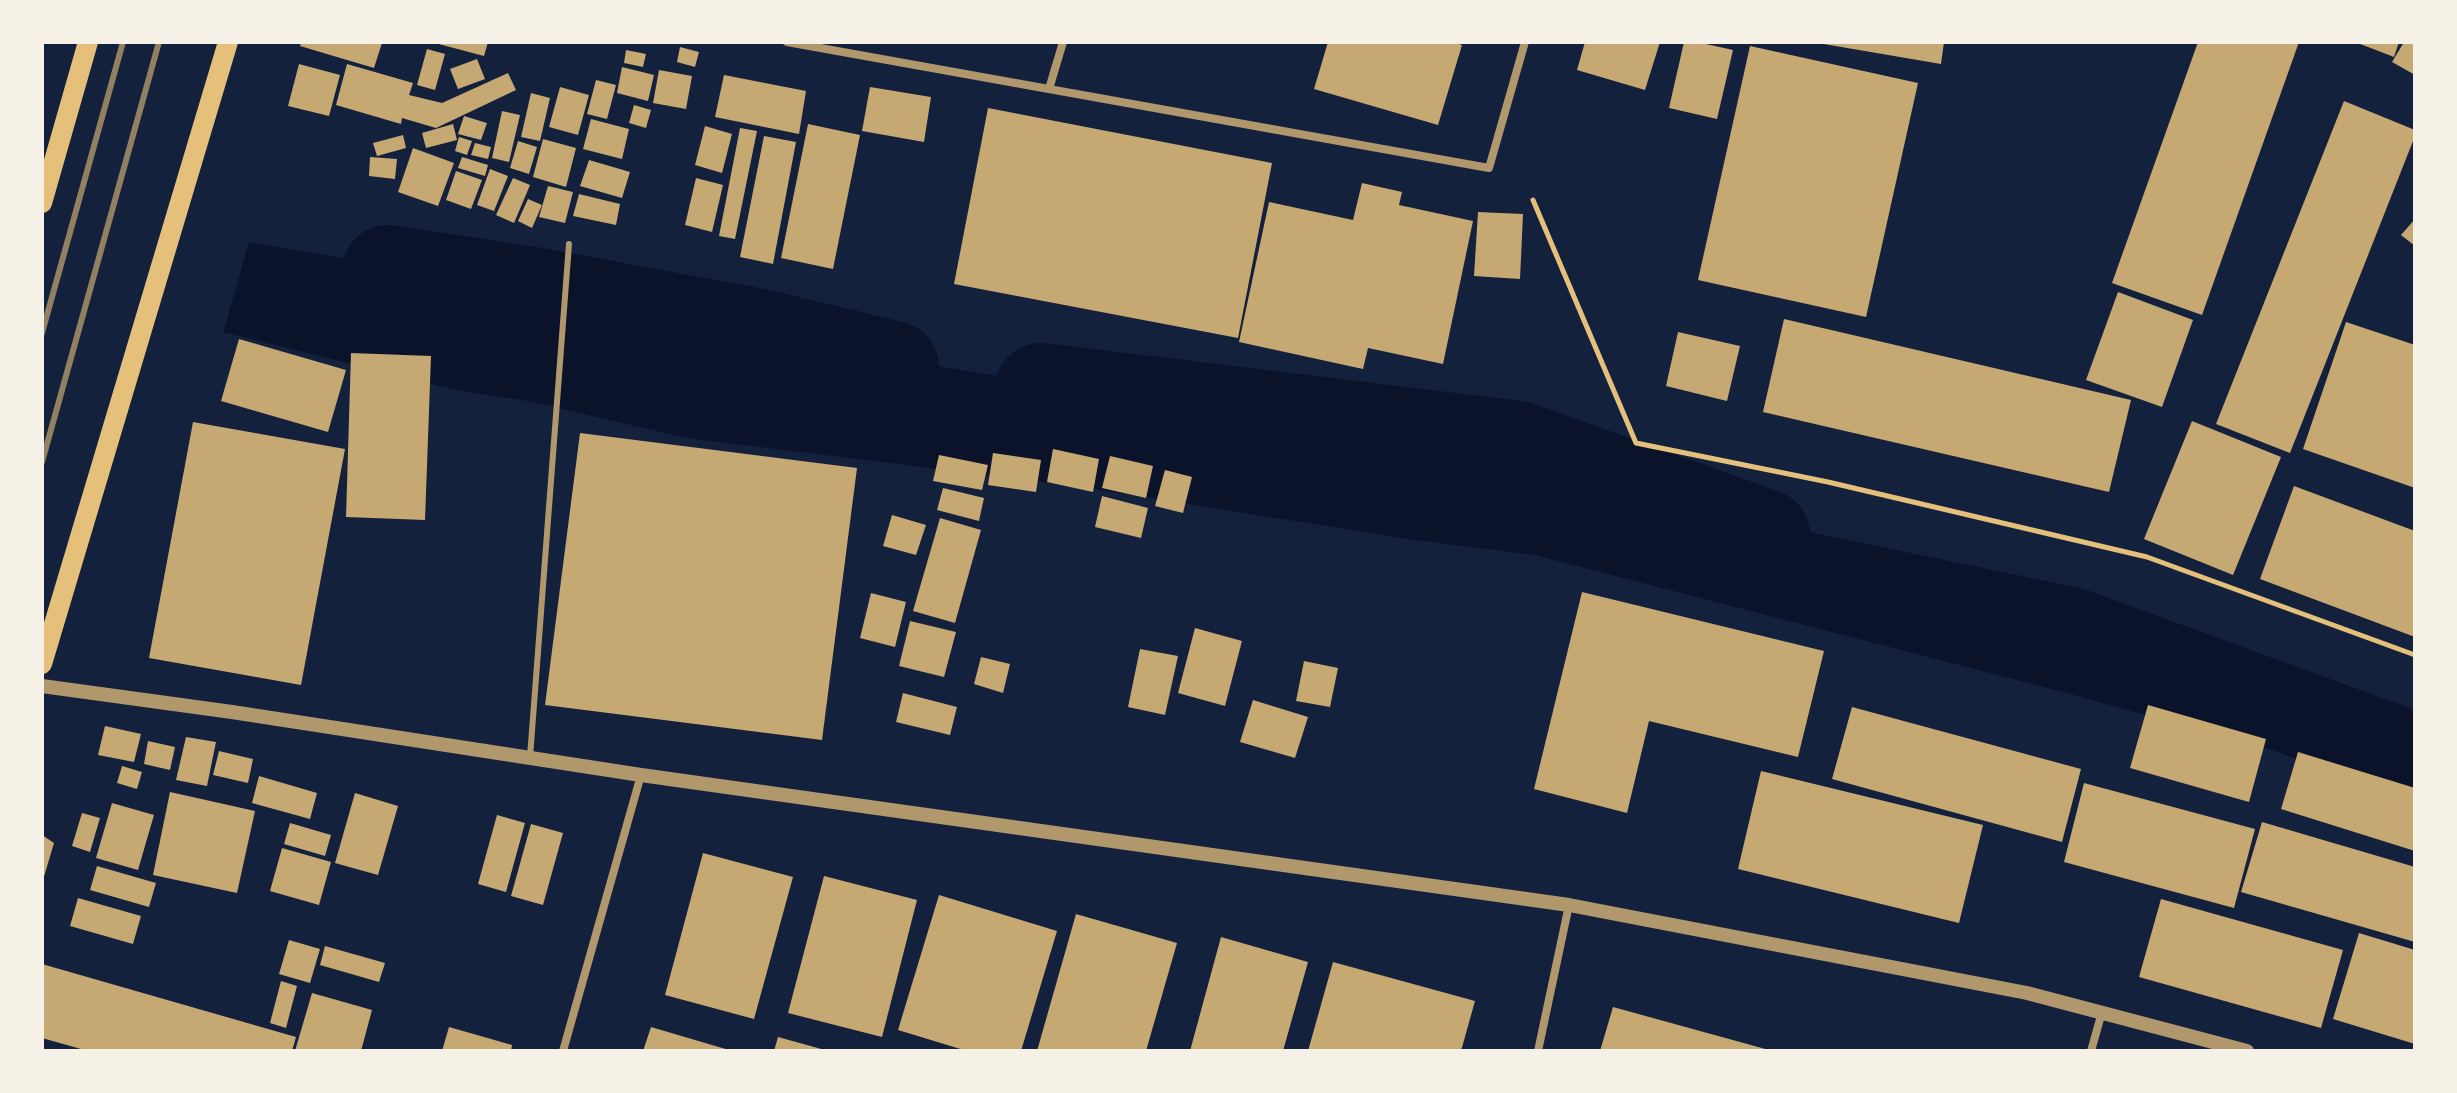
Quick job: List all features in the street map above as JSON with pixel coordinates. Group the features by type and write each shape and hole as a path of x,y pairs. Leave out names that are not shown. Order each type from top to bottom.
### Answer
{"main road":[{"path":"42,203 88,42"},
{"path":"42,664 228,42"}],"street":[{"path":"787,42 1489,168 1525,42"},
{"path":"1049,89 1063,42"},
{"path":"42,686 641,775 1569,905 2027,993 2247,1051"},
{"path":"563,1051 641,775"},
{"path":"1538,1051 1569,905"},
{"path":"2091,1051 2102,1012"}],"lane":[{"path":"530,757 569,244"}],"path":[{"path":"1533,200 1636,443 1828,482 2147,557 2415,655"}],"water":[{"path":"42,209 332,256 687,324 1350,435 1409,456 1516,457 1728,515 2084,589 2415,710 2415,806 2275,751 2063,692 1535,555 1415,540 1068,485 687,438 528,401 456,390 231,334 42,309"}],"pier":[{"path":"42,205 250,238 222,337 42,313"}],"building":[{"path":"301,42 382,43 374,68 300,46"},
{"path":"431,42 488,42 484,56"},
{"path":"1328,42 1453,42 1462,45 1438,125 1314,89"},
{"path":"1585,42 1660,42 1645,90 1577,70"},
{"path":"1684,42 1733,50 1717,119 1669,108"},
{"path":"1812,42 1944,42 1941,64"},
{"path":"2198,42 2299,42 2202,315 2112,283"},
{"path":"2355,42 2399,42 2394,57"},
{"path":"2404,42 2415,42 2415,75 2392,62"},
{"path":"1750,46 1918,83 1866,317 1698,280"},
{"path":"680,47 699,52 695,67 677,62"},
{"path":"427,49 445,54 435,90 417,85"},
{"path":"626,50 646,54 643,67 624,63"},
{"path":"477,59 485,79 458,89 450,69"},
{"path":"299,64 340,75 329,116 288,106"},
{"path":"347,64 413,83 409,95 442,103 508,73 516,90 436,128 402,118 401,124 336,105"},
{"path":"622,67 654,75 648,101 617,93"},
{"path":"659,70 692,76 686,109 653,103"},
{"path":"724,75 806,91 799,134 715,117"},
{"path":"596,80 616,85 607,119 587,114"},
{"path":"560,87 589,95 578,135 549,127"},
{"path":"870,87 931,97 924,142 862,131"},
{"path":"531,93 550,98 540,141 521,137"},
{"path":"2344,101 2415,130 2415,136 2290,453 2216,424"},
{"path":"634,105 651,110 646,128 629,123"},
{"path":"988,108 1272,163 1238,338 954,284"},
{"path":"502,111 520,115 509,162 492,158"},
{"path":"464,116 487,123 481,140 458,134"},
{"path":"591,119 629,129 622,159 583,149"},
{"path":"453,124 457,140 426,148 422,133"},
{"path":"808,124 860,135 833,269 781,258"},
{"path":"705,126 732,134 722,173 695,165"},
{"path":"740,128 757,131 735,239 719,236"},
{"path":"403,135 406,148 377,156 373,143"},
{"path":"764,136 796,142 773,264 740,257"},
{"path":"459,137 472,141 467,155 455,151"},
{"path":"543,139 576,148 566,187 533,177"},
{"path":"518,141 537,147 529,174 510,168"},
{"path":"475,143 491,147 488,159 471,155"},
{"path":"413,148 454,163 438,206 398,192"},
{"path":"370,157 397,159 395,179 369,176"},
{"path":"462,157 488,165 485,176 458,168"},
{"path":"589,160 630,172 622,198 580,186"},
{"path":"490,169 508,176 494,211 477,205"},
{"path":"456,171 482,180 471,209 446,200"},
{"path":"513,178 530,185 514,223 496,215"},
{"path":"696,178 723,185 712,232 685,225"},
{"path":"1362,183 1402,192 1399,205 1473,221 1443,364 1368,348 1363,369 1239,342 1269,202 1353,220"},
{"path":"548,186 573,192 565,223 539,217"},
{"path":"579,194 620,204 616,225 573,216"},
{"path":"528,199 542,205 532,228 518,221"},
{"path":"1478,212 1523,214 1520,279 1474,276"},
{"path":"2415,219 2415,246 2401,235"},
{"path":"2118,292 2193,320 2162,407 2086,380"},
{"path":"1784,319 2131,400 2109,492 1763,412"},
{"path":"2346,322 2415,345 2415,488 2303,449"},
{"path":"1678,332 1740,346 1727,401 1666,386"},
{"path":"239,339 346,370 328,432 221,401"},
{"path":"351,353 431,356 425,520 346,517"},
{"path":"2192,421 2281,457 2233,575 2144,539"},
{"path":"193,422 345,449 301,685 149,658"},
{"path":"580,433 857,468 822,740 545,705"},
{"path":"1053,449 1099,459 1093,492 1047,482"},
{"path":"993,453 1041,460 1036,492 988,485"},
{"path":"939,455 988,465 982,490 933,481"},
{"path":"1110,456 1153,466 1146,498 1102,488"},
{"path":"1165,470 1192,477 1183,513 1155,506"},
{"path":"2294,486 2415,531 2415,637 2260,579"},
{"path":"943,488 984,498 979,521 937,510"},
{"path":"1102,496 1148,508 1141,538 1095,527"},
{"path":"892,515 926,525 916,555 883,546"},
{"path":"940,518 981,530 955,623 913,611"},
{"path":"1582,592 1824,651 1798,757 1649,721 1627,813 1534,789"},
{"path":"871,593 906,602 895,647 860,638"},
{"path":"910,621 956,632 944,677 899,666"},
{"path":"1195,628 1242,641 1225,706 1178,693"},
{"path":"1140,649 1178,656 1165,715 1128,707"},
{"path":"981,657 1010,664 1003,693 974,684"},
{"path":"1304,661 1338,668 1330,707 1296,701"},
{"path":"903,693 957,707 950,735 896,722"},
{"path":"1253,700 1308,717 1295,758 1240,742"},
{"path":"2148,705 2266,739 2249,802 2130,768"},
{"path":"1852,707 2081,769 2062,842 1832,779"},
{"path":"105,726 141,734 134,762 98,755"},
{"path":"186,737 216,742 207,786 176,780"},
{"path":"148,741 175,747 170,770 144,764"},
{"path":"219,751 253,759 248,783 213,775"},
{"path":"2298,752 2415,788 2415,851 2281,809"},
{"path":"122,766 142,772 137,789 117,783"},
{"path":"1761,771 1983,825 1959,923 1738,869"},
{"path":"259,776 317,793 310,819 252,803"},
{"path":"2084,783 2255,829 2234,908 2064,862"},
{"path":"170,792 255,811 237,893 153,875"},
{"path":"355,793 398,806 378,875 335,863"},
{"path":"112,803 154,815 138,870 96,858"},
{"path":"82,813 100,818 90,852 72,846"},
{"path":"497,815 525,823 506,892 478,884"},
{"path":"2262,822 2415,867 2415,942 2241,892"},
{"path":"290,823 331,835 325,856 284,844"},
{"path":"531,824 563,833 543,905 511,896"},
{"path":"42,835 54,843 43,880 42,880"},
{"path":"282,848 331,862 319,905 270,891"},
{"path":"703,853 793,877 754,1019 665,995"},
{"path":"97,866 156,883 149,907 90,890"},
{"path":"824,876 917,900 882,1037 788,1013"},
{"path":"939,895 1057,931 1021,1051 967,1051 898,1030"},
{"path":"78,898 141,916 133,944 70,926"},
{"path":"2161,899 2343,950 2321,1028 2139,977"},
{"path":"1076,914 1177,943 1146,1051 1037,1051"},
{"path":"2359,933 2415,950 2415,1044 2333,1019"},
{"path":"1221,937 1308,962 1283,1051 1190,1051"},
{"path":"289,940 320,949 310,983 279,974"},
{"path":"325,946 385,963 379,982 320,965"},
{"path":"1333,962 1475,1001 1461,1051 1308,1051"},
{"path":"42,964 296,1037 292,1051 88,1051 42,1038"},
{"path":"281,981 297,986 286,1028 270,1023"},
{"path":"312,993 372,1010 361,1051 295,1051"},
{"path":"1613,1007 1769,1050 1769,1051 1600,1051"},
{"path":"449,1027 512,1045 511,1051 442,1051"},
{"path":"651,1027 729,1050 729,1051 643,1051"},
{"path":"778,1037 825,1050 825,1051 774,1051"}],"waterway":[{"path":"388,271 539,294 760,335 893,367"},
{"path":"1041,389 1518,447 1764,535"}],"railway":[{"path":"42,333 123,42"},
{"path":"42,462 159,42"}]}
